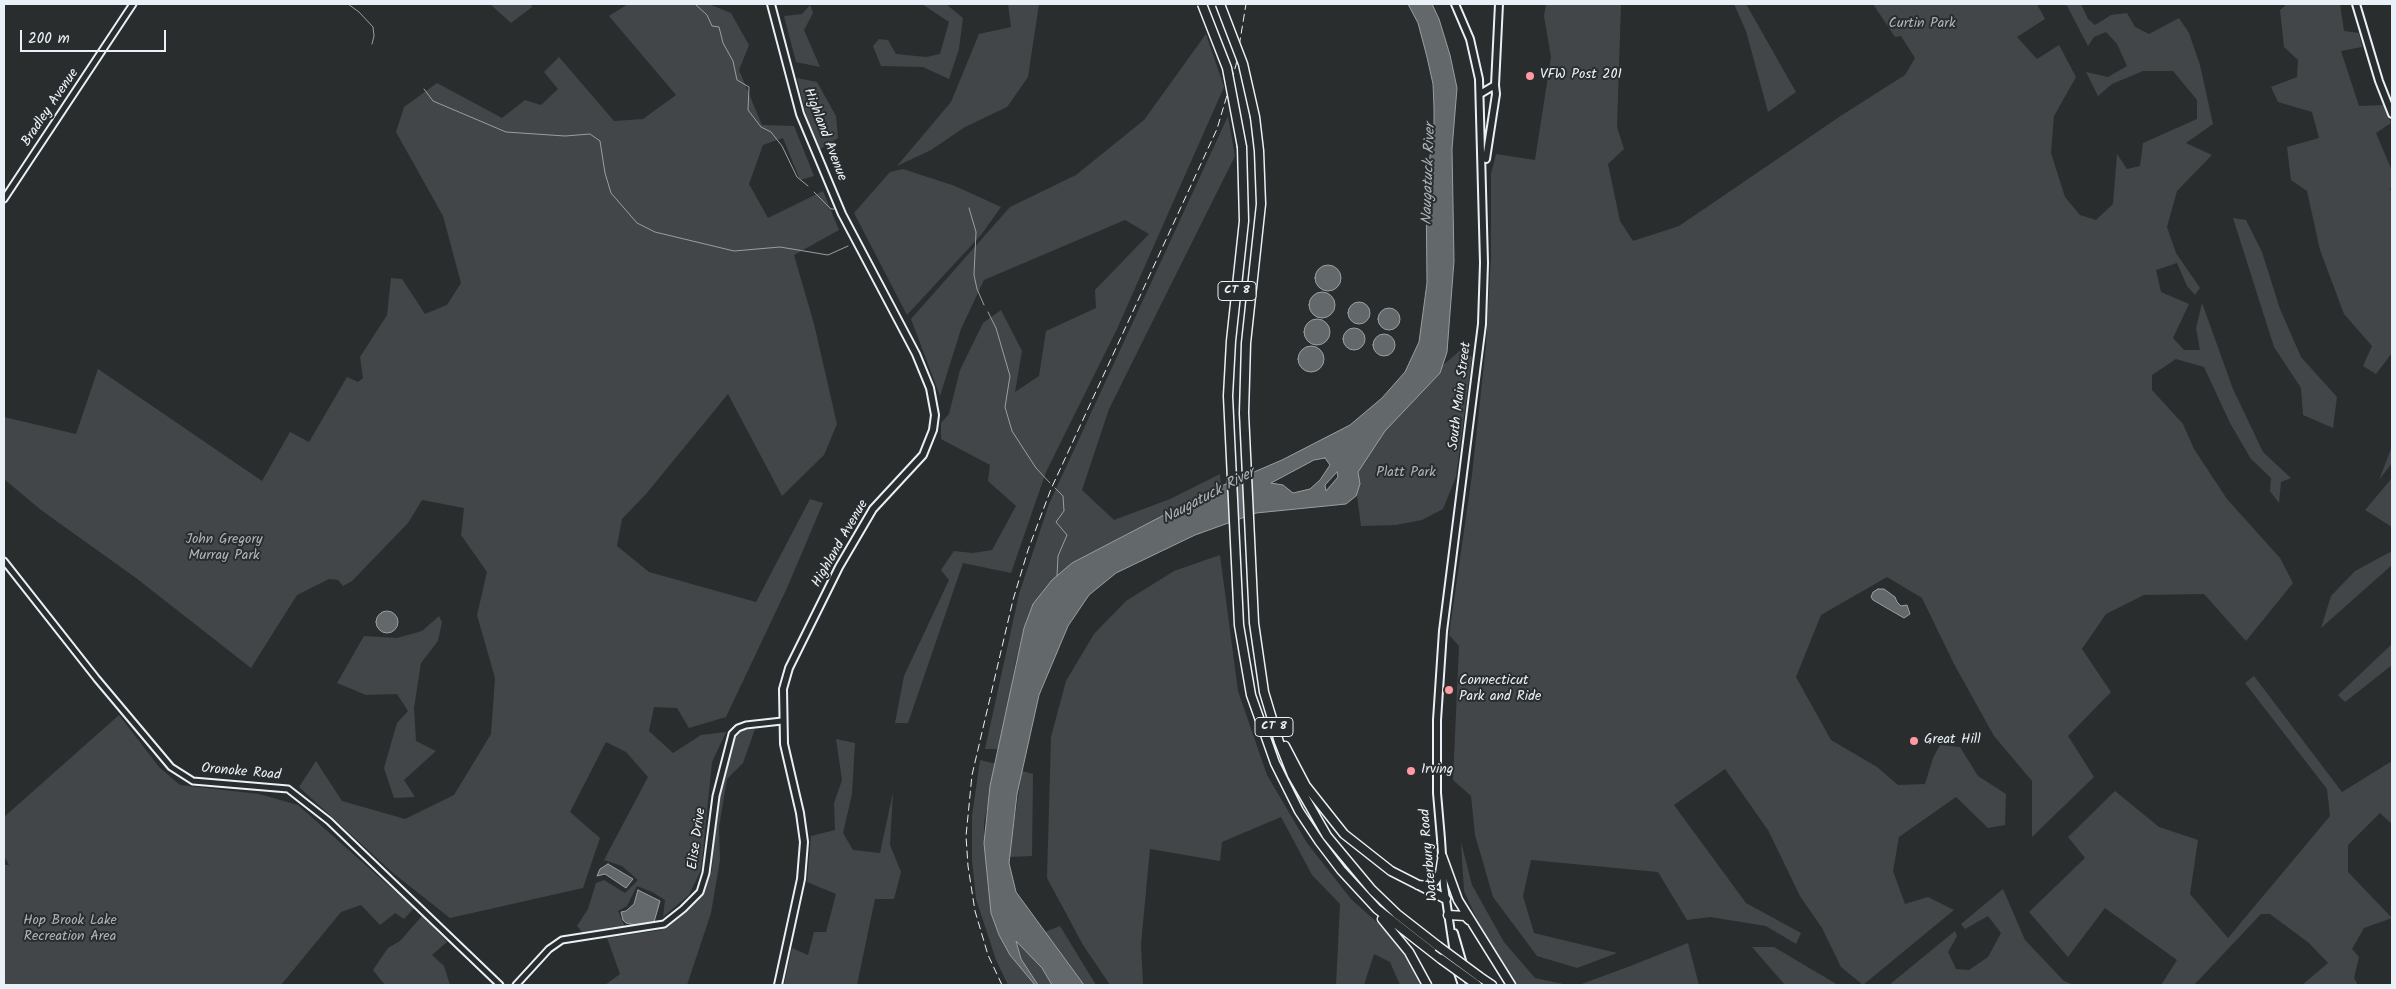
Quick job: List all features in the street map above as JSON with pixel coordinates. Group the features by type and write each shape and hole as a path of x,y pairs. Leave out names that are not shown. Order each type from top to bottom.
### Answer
{"highway":[{"name":"CT 8","path":"1202,4 1226,68 1242,147 1244,213 1230,360 1230,434 1236,576 1242,651 1251,696 1275,764 1295,804 1313,834 1341,870 1391,921 1477,985"},
{"name":"CT 8","path":"1220,4 1243,64 1255,116 1259,151 1261,204 1245,361 1244,430 1255,640 1260,675 1268,709 1285,759 1300,791 1327,836 1372,890 1411,925 1492,985"},
{"path":"1260,675 1286,747 1312,795 1336,825 1383,865 1446,899"},
{"path":"1408,880 1421,886 1432,884 1440,873 1442,856"},
{"path":"1442,856 1452,887 1511,985"},
{"path":"1341,870 1360,896 1399,938 1427,985"},
{"path":"1448,915 1465,916 1471,921"}],"main road":[{"name":"Highland Avenue","path":"771,4 800,114 842,214 916,354 930,388 935,415 933,430 923,455 873,509 839,567 789,668 784,689 782,720 784,744 800,813 804,842 801,878 778,985"},
{"name":"South Main Street","path":"1437,793 1437,720 1441,648 1482,316 1484,263 1480,94 1473,51 1455,4"},
{"path":"1483,168 1496,94 1499,4"},
{"path":"2356,4 2379,81 2392,114"},
{"path":"1480,94 1495,85"},
{"name":"Waterbury Road","path":"1437,793 1452,947 1462,985"},
{"name":"Waterbury Road","path":"1448,915 1469,985"}],"street":[{"name":"Bradley Avenue","path":"4,199 133,4"},
{"name":"Oronoke Road","path":"4,561 97,679 171,767 193,781 288,789 329,820 500,985"},
{"name":"Elise Drive","path":"516,985 549,949 562,940 664,924 683,910 700,892 706,873 709,836 718,786 727,748 735,730 746,725 782,720"}],"green space":[{"path":"490,4 531,4 532,7 511,23"},
{"name":"John Gregory Murray Park","path":"628,4 709,4 731,13 749,45 739,70 762,125 794,126 814,176 800,180 783,138 763,145 749,184 768,218 823,191 839,230 794,255 814,324 837,424 824,455 782,496 728,394 646,494 622,519 617,546 649,572 756,602 810,499 823,503 787,588 726,717 689,728 677,708 654,707 649,731 673,753 701,735 726,732 712,762 701,870 689,895 663,917 665,900 637,886 627,906 618,911 625,927 582,932 577,926 588,909 596,883 604,880 625,893 638,880 622,866 604,860 648,777 626,752 606,742 570,812 600,838 583,888 450,918 393,873 299,787 316,761 342,801 405,819 454,795 491,734 495,678 477,615 487,572 461,535 464,508 422,500 408,523 352,581 343,586 338,580 329,579 297,595 251,668 136,578 41,510 4,479 4,417 76,434 98,369 262,481 290,432 309,442 347,377 358,382 363,378 360,357 387,315 391,278 402,279 425,314 447,305 461,283 443,216 396,132 404,107 437,83 502,118 525,100 541,105 558,89 544,72 559,57 614,121 643,119 676,95 609,16"},
{"path":"922,4 946,4 963,18 959,49 949,79 923,67 881,66 873,46 879,39 888,40 896,54 926,57 940,54 949,22"},
{"path":"1008,4 1039,4 1028,77 1007,107 965,127 931,150 897,166 951,102 979,34 1011,27"},
{"name":"Curtin Park","path":"1546,4 1621,4 1617,127 1624,149 1608,164 1620,221 1633,241 1679,226 1842,115 1905,75 1915,58 1901,36 1895,37 1873,4 2037,4 2045,19 2017,37 2037,59 2059,45 2076,77 2054,116 2051,153 2065,197 2080,215 2096,220 2113,204 2117,154 2127,169 2140,166 2143,143 2197,119 2197,100 2173,71 2143,71 2112,84 2098,96 2086,72 2108,77 2127,66 2117,44 2106,32 2094,37 2088,46 2066,4 2081,4 2088,19 2095,25 2111,15 2127,13 2135,27 2149,34 2179,18 2189,33 2200,65 2213,124 2186,143 2212,155 2177,191 2167,227 2176,253 2200,288 2195,295 2187,286 2177,263 2156,270 2161,292 2189,304 2173,338 2184,350 2200,350 2196,328 2202,303 2233,389 2263,452 2291,478 2281,482 2279,503 2270,491 2271,478 2251,459 2230,423 2204,367 2176,359 2152,375 2152,390 2183,424 2194,449 2227,499 2280,558 2293,583 2246,641 2204,594 2144,595 2106,614 2082,649 2111,692 2068,736 2094,777 2032,837 2032,781 1994,736 1954,664 1922,598 1887,577 1821,615 1796,677 1831,740 1877,767 1898,785 1925,784 1933,758 1940,745 1960,747 1978,776 2006,794 2005,825 1988,828 1956,797 1899,837 1893,871 1905,904 1928,897 1954,910 1863,985 1841,967 1822,928 1800,896 1768,830 1725,769 1674,805 1746,903 1801,933 1796,944 1766,926 1710,917 1687,920 1658,872 1531,860 1523,896 1534,933 1617,953 1577,968 1537,956 1493,897 1475,835 1471,796 1453,780 1459,646 1449,635 1472,475 1486,345 1491,257 1491,174 1496,154 1535,160 1551,57 1544,16"},
{"path":"1734,4 1746,4 1796,92 1768,112 1746,31"},
{"path":"2287,4 2340,4 2344,31 2359,33 2362,47 2341,51 2359,106 2383,105 2391,123 2376,133 2392,171 2392,186 2390,189 2392,194 2392,353 2376,374 2363,366 2372,346 2344,314 2320,250 2307,191 2291,180 2287,147 2319,138 2312,112 2278,102 2271,87 2297,77 2298,60 2284,47 2280,10"},
{"path":"810,5 813,13 804,30 820,67 796,62 784,16 802,14"},
{"path":"1206,34 1224,87 1117,329 1046,472 1011,573 963,563 908,723 895,723 904,676 949,580 941,570 954,551 973,553 992,550 1016,506 988,481 990,465 941,439 941,423 949,414 960,370 983,323 1001,310 1022,351 1015,392 1039,376 1046,331 1096,308 1095,290 1149,234 1125,220 984,280 961,329 940,396 911,319 1010,207 1076,175 1144,120"},
{"path":"797,78 817,82 836,116 838,138 820,149 807,118"},
{"path":"1228,116 1235,156 1109,409 1082,490 1114,520 1170,499 1220,474 1221,486 1072,563 1033,604 1024,628 1015,665 1000,749 985,749 1019,594 1049,504"},
{"path":"903,169 955,186 1001,207 981,235 907,315 854,213 890,172"},
{"path":"2233,218 2246,220 2262,252 2280,309 2301,357 2337,397 2333,428 2303,415 2301,388 2274,347"},
{"name":"Platt Park","path":"1462,349 1472,357 1456,477 1443,509 1422,520 1396,525 1361,526 1354,473 1367,445 1430,376"},
{"path":"2392,446 2392,463 2379,480 2384,467"},
{"path":"2392,478 2392,527 2365,510"},
{"path":"2392,551 2392,565 2321,628 2331,596 2355,571"},
{"path":"1220,555 1238,691 1267,775 1307,843 1351,899 1390,934 1410,964 1420,985 1400,985 1390,962 1374,954 1364,985 1336,985 1340,904 1312,875 1281,817 1222,842 1220,861 1150,849 1141,944 1143,985 1110,985 1083,945 1047,878 1051,737 1066,681 1094,634 1126,601 1174,571"},
{"path":"439,616 442,622 438,641 421,663 414,708 416,741 436,751 404,780 415,797 394,798 384,768 397,723 408,711 397,694 366,695 337,683 364,636 397,638 422,631"},
{"path":"2392,644 2392,665 2345,702 2338,695"},
{"path":"2254,676 2342,792 2392,761 2392,824 2380,813 2348,845 2348,872 2392,918 2364,928 2352,949 2359,957 2354,978 2358,985 2302,985 2328,963 2309,943 2270,914 2261,914 2194,985 2161,985 2177,960 2105,908 2068,957 2029,912 2085,858 2068,837 2115,791 2159,827 2198,840 2190,894 2228,938 2330,816 2327,789 2245,683"},
{"name":"Hop Brook Lake Recreation Area","path":"119,715 159,767 180,785 259,794 298,805 414,908 404,919 395,913 380,925 361,905 341,912 281,985 4,985 4,865 9,865 4,856 4,817"},
{"path":"755,729 743,763 727,779 719,827 720,860 711,913 687,985 605,985 620,974 607,938 661,930 680,917 703,895 712,870 714,829 722,779 734,736 744,730"},
{"path":"836,739 855,743 852,794 843,833 853,850 880,853 893,792 890,845 901,872 894,899 875,899 857,985 784,985 792,948 808,955 814,932 826,932 836,894 807,882 811,836 835,830 834,803 842,780"},
{"path":"980,760 996,764 984,823 984,843 991,913 999,935 1010,955 1035,985 1008,985 996,960 976,899 972,860 972,816"},
{"path":"1022,771 1033,774 1032,856 1009,857"},
{"path":"1461,842 1472,885 1504,942 1535,978 1568,985 1518,985 1513,981 1484,935 1464,891"},
{"path":"2003,889 2025,940 2064,981 2074,985 1889,985 1955,931 1957,936 1948,952 1956,969 1969,970 1988,957 2001,933 1988,916 1965,929 1961,924"},
{"path":"422,916 447,942 432,955 444,966 450,985 385,985 373,970 388,948 400,941"},
{"path":"1060,926 1096,985 1084,985 1045,932"},
{"path":"1016,940 1042,968 1052,985 1038,985 1021,959"},
{"path":"1688,943 1699,985 1579,985 1633,965"},
{"path":"1752,947 1774,947 1838,985 1785,985"}],"water":[{"name":"Naugatuck River","path":"1408,4 1432,4 1439,19 1450,55 1457,88 1452,149 1454,261 1447,352 1440,373 1385,431 1358,472 1360,484 1356,496 1346,504 1256,513 1195,535 1116,573 1089,595 1068,626 1039,695 1017,794 1009,863 1016,892 1084,985 1052,985 1042,968 1016,941 1021,959 1038,985 1035,985 1010,955 999,935 991,913 984,843 990,786 1024,628 1033,604 1052,580 1072,563 1212,490 1282,460 1350,425 1382,398 1405,372 1419,342 1427,283 1426,180 1434,132 1433,84 1418,23","holes":["1325,458 1330,465 1320,480 1310,489 1293,493 1283,485 1271,483 1314,460","1337,472 1338,477 1326,491 1325,485"]},
{"path":"1328,265 1337,269 1341,278 1337,287 1328,291 1319,287 1315,278 1319,269"},
{"path":"1322,292 1331,296 1335,305 1331,314 1322,318 1313,314 1309,305 1313,296"},
{"path":"1359,302 1367,305 1370,313 1367,321 1359,324 1351,321 1348,313 1351,305"},
{"path":"1389,308 1397,311 1400,319 1397,327 1389,330 1381,327 1378,319 1381,311"},
{"path":"1317,319 1326,323 1330,332 1326,341 1317,345 1308,341 1304,332 1308,323"},
{"path":"1354,328 1362,331 1365,339 1362,347 1354,350 1346,347 1343,339 1346,331"},
{"path":"1384,334 1392,337 1395,345 1392,353 1384,356 1376,353 1373,345 1376,337"},
{"path":"1311,346 1320,350 1324,359 1320,368 1311,372 1302,368 1298,359 1302,350"},
{"path":"1878,589 1884,589 1895,597 1901,606 1907,605 1910,614 1904,618 1873,600 1871,597 1873,592"},
{"path":"383,611 391,611 398,618 398,626 391,633 383,633 376,626 376,618"},
{"path":"608,864 633,879 626,888 605,874 597,876 600,869"},
{"path":"638,890 660,901 654,922 635,925 626,923 623,920 621,912 626,911 634,904"}],"waterway":[{"path":"348,4 359,12 373,27 374,36 372,44"},
{"path":"695,4 707,15 712,26 719,27 723,43 733,61 737,80 749,87 748,110 761,127 771,132 782,146 797,177 808,186"},
{"path":"424,89 433,101 506,132 565,136 590,134 600,141 605,173 611,193 637,223 655,232 734,251 780,247 828,255 848,246"},
{"path":"814,192 831,209 834,209"},
{"path":"969,208 976,232 974,275 977,289 984,305"},
{"path":"988,312 996,328 1010,376 1005,407 1012,431 1036,468 1050,483"},
{"path":"1055,488 1063,496 1064,511 1056,522 1067,535 1058,556 1057,576"}],"railway":[{"path":"1002,985 988,955 975,911 968,866 966,836 972,775 1013,600 1028,550 1051,489 1217,129 1236,65 1246,4"}],"place":[{"name":"VFW Post 201","path":"1530,76"},
{"name":"Connecticut Park and Ride","path":"1449,690"},
{"name":"Great Hill","path":"1914,741"},
{"name":"Irving","path":"1411,771"}]}
